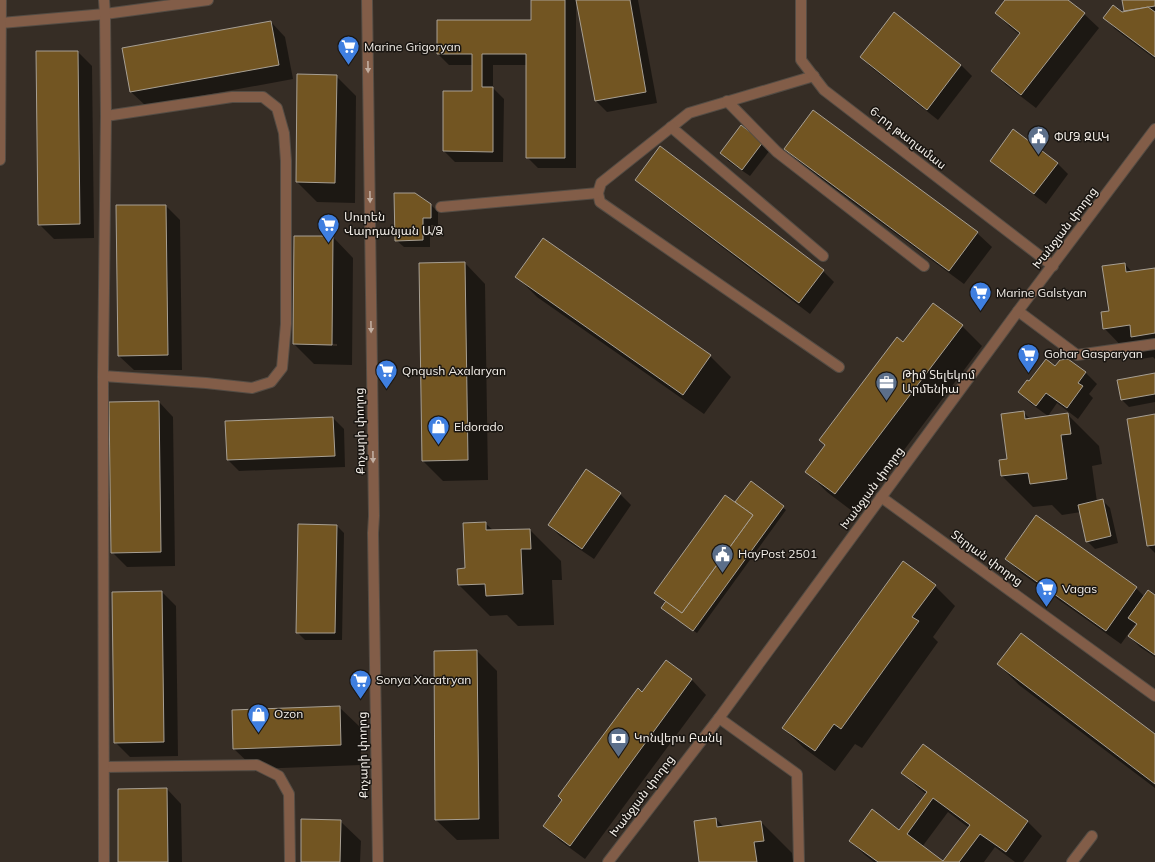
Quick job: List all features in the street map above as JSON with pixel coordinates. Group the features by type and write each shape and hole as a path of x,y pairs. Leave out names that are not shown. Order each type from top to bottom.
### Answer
{"street":[{"path":"0,160 1,0"},
{"path":"104,0 106,116 103,376 104,862"},
{"path":"1,23 105,14 208,0"},
{"name":"Քոչարի փողոց","path":"367,0 378,862"},
{"name":"6-րդ թաղամաս","path":"801,0 801,60 824,90 1053,266"},
{"path":"814,76 689,112 601,183 598,193 600,202 839,367"},
{"path":"103,376 206,383 252,388 271,382 282,368 286,324 286,161 284,133 277,108 263,97 232,97 106,116"},
{"path":"727,102 777,152 924,266"},
{"path":"672,127 823,256"},
{"name":"Խանջյան փողոց","path":"608,862 719,718 1018,311 1155,130"},
{"path":"441,207 598,193"},
{"path":"1018,311 1077,355 1155,344"},
{"name":"Տերյան փողոց","path":"882,497 1155,696"},
{"path":"719,718 796,774 799,862"},
{"path":"104,768 257,765 279,776 289,794 290,862"},
{"path":"1072,862 1092,836"}],"building":[{"path":"531,0 565,0 565,158 526,158 526,54 482,54 482,87 493,87 493,152 443,151 443,91 472,91 472,54 437,54 437,20 531,20"},
{"path":"576,0 630,0 646,92 595,101"},
{"path":"1005,0 1068,0 1085,13 1021,95 991,71 1020,33 995,13"},
{"path":"1122,0 1155,0 1155,6 1124,11"},
{"path":"1113,5 1122,12 1148,7 1155,12 1155,57 1103,18"},
{"path":"894,12 961,65 927,110 860,57"},
{"path":"271,21 279,65 130,92 122,48"},
{"path":"36,51 78,51 80,224 38,225"},
{"path":"297,74 337,75 335,183 296,182"},
{"path":"813,110 978,232 949,271 784,149"},
{"path":"741,125 763,142 742,170 720,153"},
{"path":"1013,129 1058,163 1034,194 990,161"},
{"path":"660,146 824,270 799,303 635,180"},
{"path":"394,193 415,193 431,204 431,218 423,218 423,240 395,241"},
{"path":"116,205 166,205 168,355 118,356"},
{"path":"294,236 333,236 332,345 293,344"},
{"path":"543,238 711,355 683,395 515,277"},
{"path":"465,262 468,460 422,461 419,263"},
{"path":"1125,263 1126,272 1155,268 1155,333 1131,337 1130,325 1103,329 1101,312 1109,311 1102,266"},
{"path":"933,303 963,325 835,494 805,472 825,445 819,440 897,337 903,342"},
{"path":"1046,359 1055,366 1060,360 1068,359 1086,372 1078,383 1083,386 1067,408 1046,393 1036,406 1018,392 1027,380 1029,381"},
{"path":"1155,373 1155,394 1121,400 1117,380"},
{"path":"159,401 161,552 111,553 109,402"},
{"path":"1024,411 1025,419 1068,413 1071,434 1061,435 1067,479 1030,484 1028,473 1001,476 999,460 1007,459 1001,414"},
{"path":"1155,414 1155,545 1147,546 1127,419"},
{"path":"333,417 335,456 227,460 225,421"},
{"path":"586,469 621,493 582,549 548,525"},
{"path":"751,481 784,506 693,631 661,608 666,601 682,613 753,515 735,502"},
{"path":"725,495 753,515 682,613 654,593"},
{"path":"1103,499 1111,536 1086,542 1078,505"},
{"path":"1036,515 1137,587 1106,631 1005,559"},
{"path":"486,522 486,530 530,529 531,549 521,549 523,594 486,596 485,584 458,585 457,569 465,568 463,523"},
{"path":"298,524 337,525 335,633 296,633"},
{"path":"903,561 936,585 912,617 919,621 841,729 834,724 815,751 782,728"},
{"path":"1148,590 1155,595 1155,655 1128,636 1137,624 1128,618"},
{"path":"162,591 164,742 114,743 112,592"},
{"path":"1021,633 1155,734 1155,784 997,664"},
{"path":"477,650 479,819 435,820 434,651"},
{"path":"666,660 692,679 570,846 543,826 562,800 558,796 638,688 642,692"},
{"path":"340,706 341,745 233,749 232,710"},
{"path":"923,744 1028,821 1006,852 980,834 959,862 878,862 849,841 872,809 899,830 927,792 901,773","holes":["933,798 970,825 943,861 907,834"]},
{"path":"167,788 168,862 118,862 118,789"},
{"path":"716,818 717,827 761,821 764,841 754,842 757,862 699,862 694,821"},
{"path":"301,819 341,820 340,862 301,862"}],"place":[{"name":"Marine Grigoryan","path":"349,66"},
{"name":"ՓՄՁ ԶԱԿ","path":"1038,156"},
{"name":"Սուրեն Վարդանյան Ա/Ձ","path":"328,244"},
{"name":"Marine Galstyan","path":"981,312"},
{"name":"Gohar Gasparyan","path":"1028,374"},
{"name":"Qnqush Axalaryan","path":"386,390"},
{"name":"Թիմ Տելեկոմ Արմենիա","path":"887,402"},
{"name":"Eldorado","path":"438,446"},
{"name":"HayPost 2501","path":"723,574"},
{"name":"Vagas","path":"1047,608"},
{"name":"Sonya Xacatryan","path":"360,700"},
{"name":"Ozon","path":"259,734"},
{"name":"Կոնվերս Բանկ","path":"619,758"}]}
